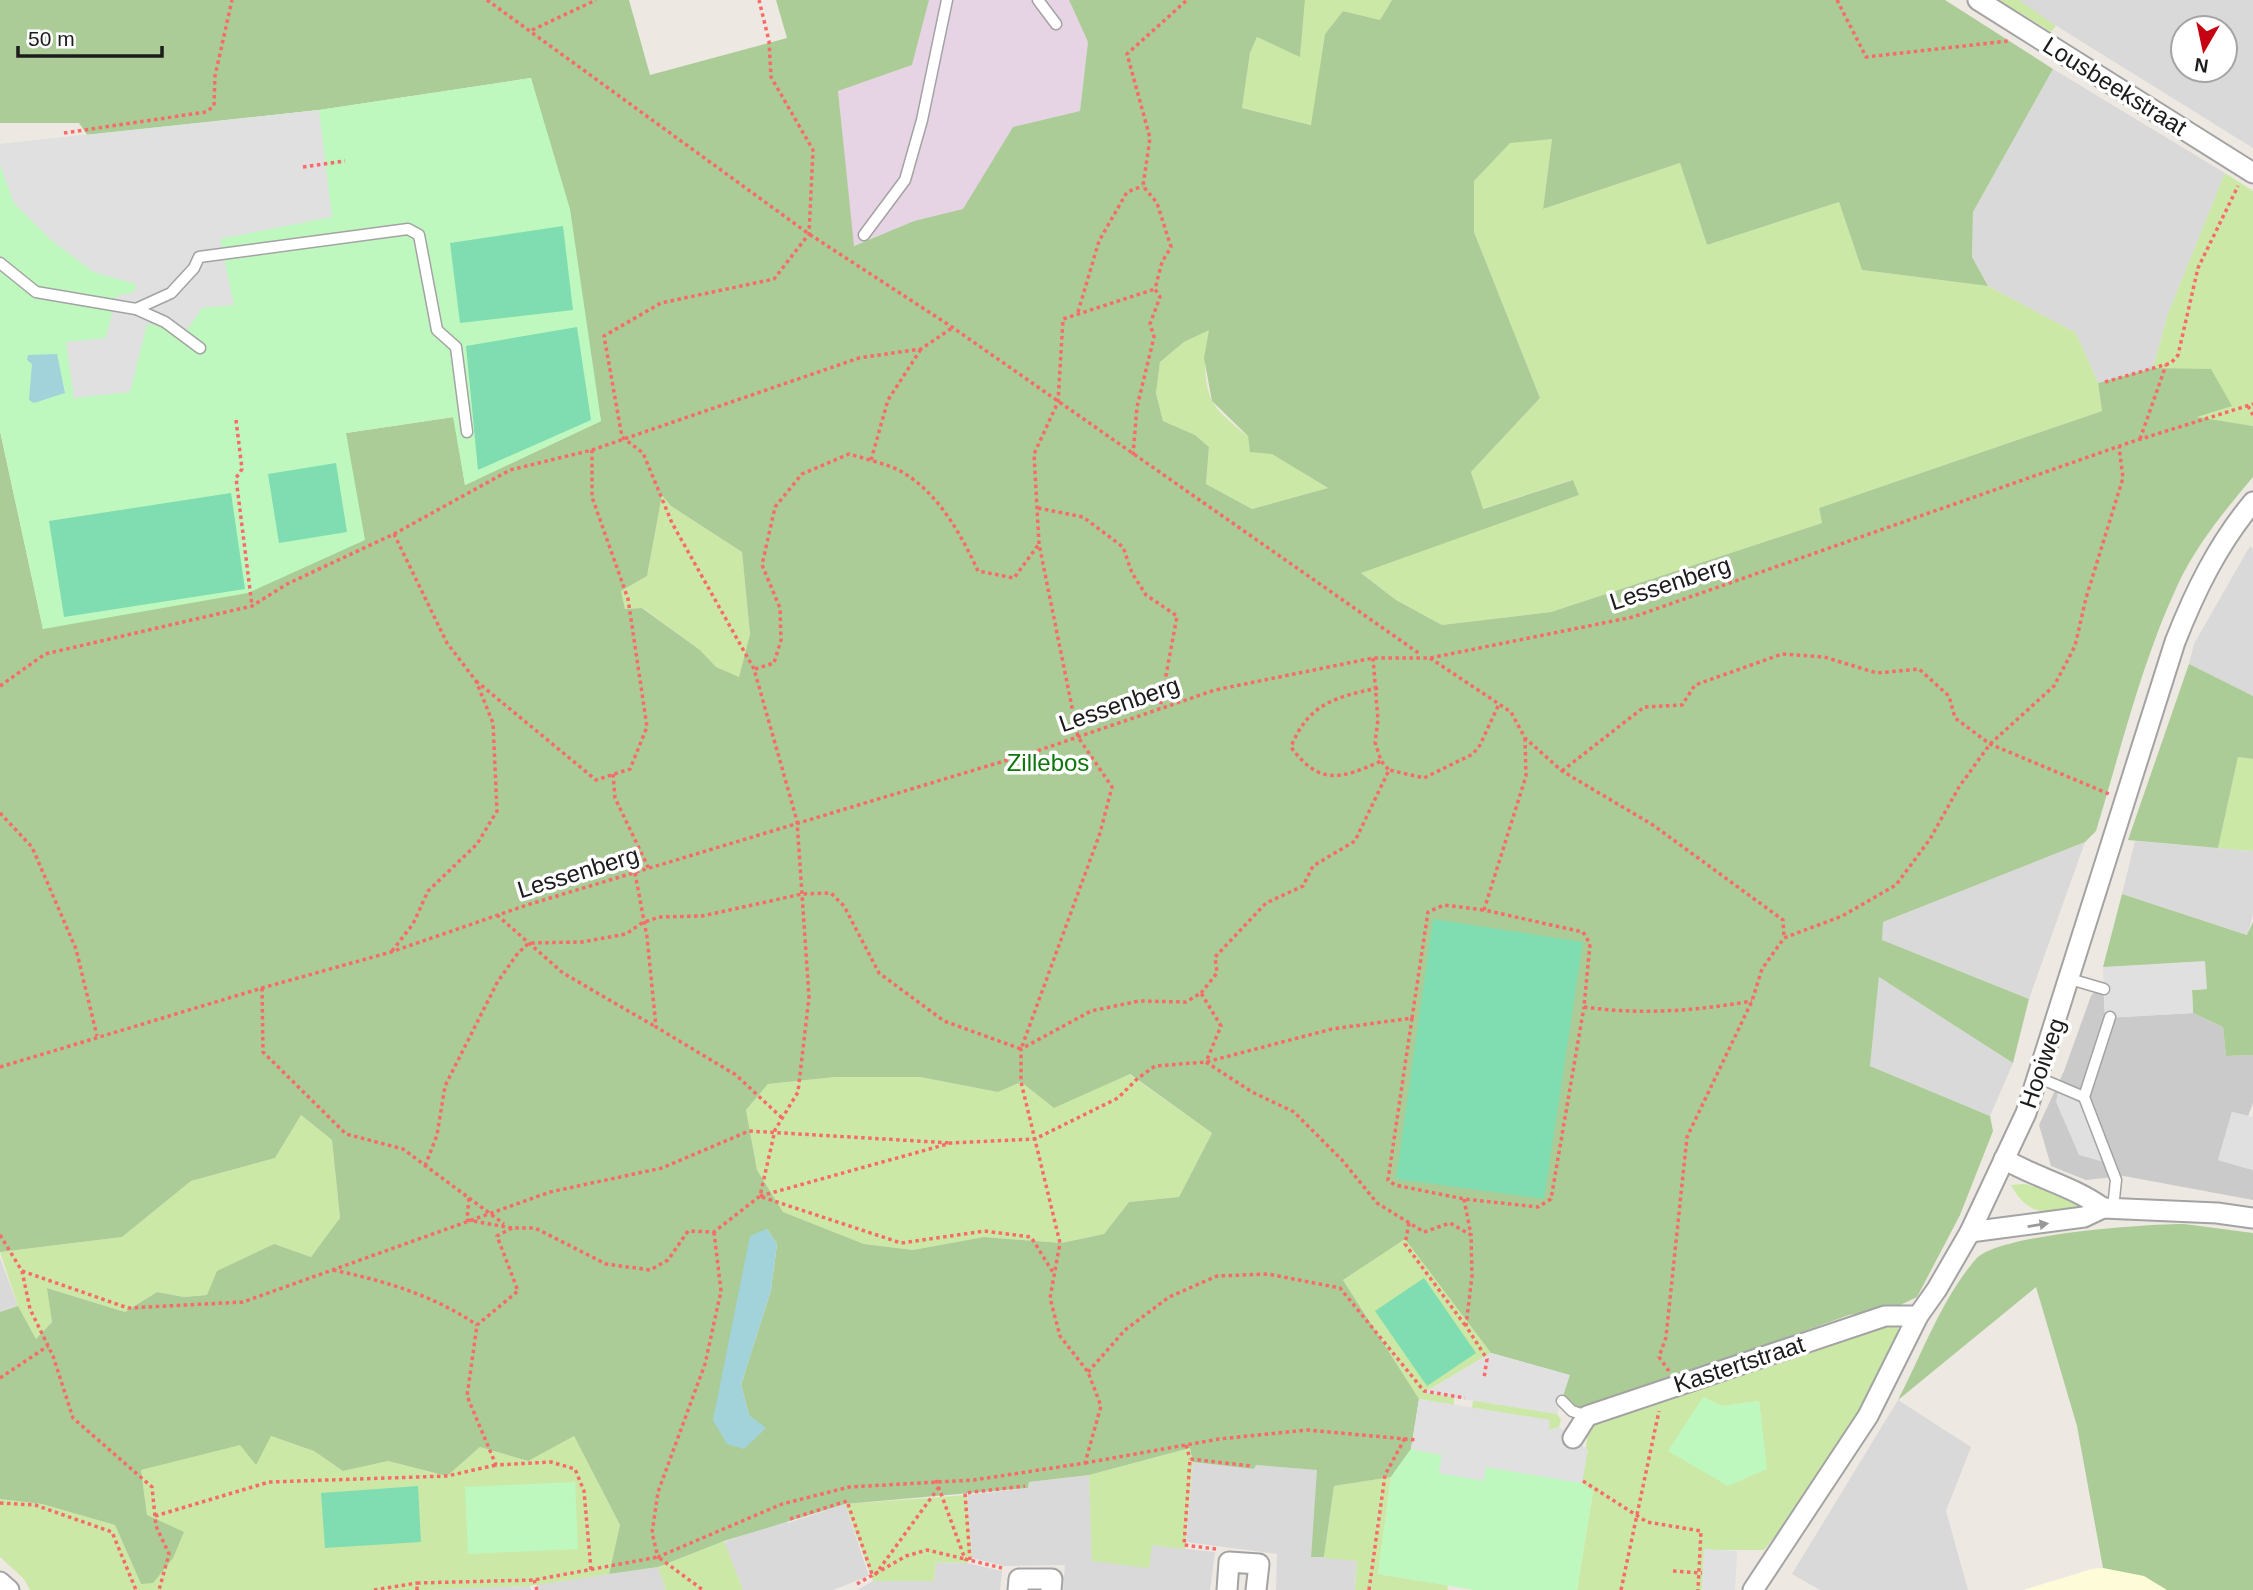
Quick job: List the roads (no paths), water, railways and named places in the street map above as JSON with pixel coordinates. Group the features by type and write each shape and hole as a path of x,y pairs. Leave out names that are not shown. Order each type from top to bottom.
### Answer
{"street":[{"name":"Lousbeekstraat","path":"1978,0 2250,171"},
{"name":"Hooiweg","path":"1753,1590 1868,1416 1918,1316 1970,1232 2026,1113 2175,642 2197,587 2253,502"},
{"path":"2004,1159 2026,1172 2087,1196 2108,1208"},
{"path":"1970,1232 2084,1217 2108,1208 2217,1213 2253,1218"},
{"name":"Kastertstraat","path":"1587,1416 1885,1316 1918,1316"},
{"path":"1573,1438 1587,1416"},
{"path":"1227,1590 1230,1562 1259,1564 1256,1590"},
{"path":"1018,1590 1019,1580 1052,1579 1051,1590"},
{"path":"0,1582 9,1590"}],"lane":[{"path":"864,235 905,180 922,120 947,0"},
{"path":"1038,0 1056,24"},
{"path":"136,309 171,293 194,268 200,257 408,229 419,235 424,248 438,330 456,347 467,432"},
{"path":"0,263 36,292 136,309 165,322 200,348"},
{"path":"2070,979 2104,989"},
{"path":"2108,1208 2116,1180 2084,1097 2110,1017"},
{"path":"2037,1077 2084,1097"},
{"path":"1562,1401 1572,1411 1587,1416"}],"water":[{"path":"57,354 65,393 34,403 29,400 32,364 27,360 28,355"},
{"path":"767,1229 777,1244 771,1290 741,1385 749,1415 766,1428 744,1449 727,1444 713,1420 750,1236"}],"park label":[{"name":"Zillebos","path":"1048,762"}]}
